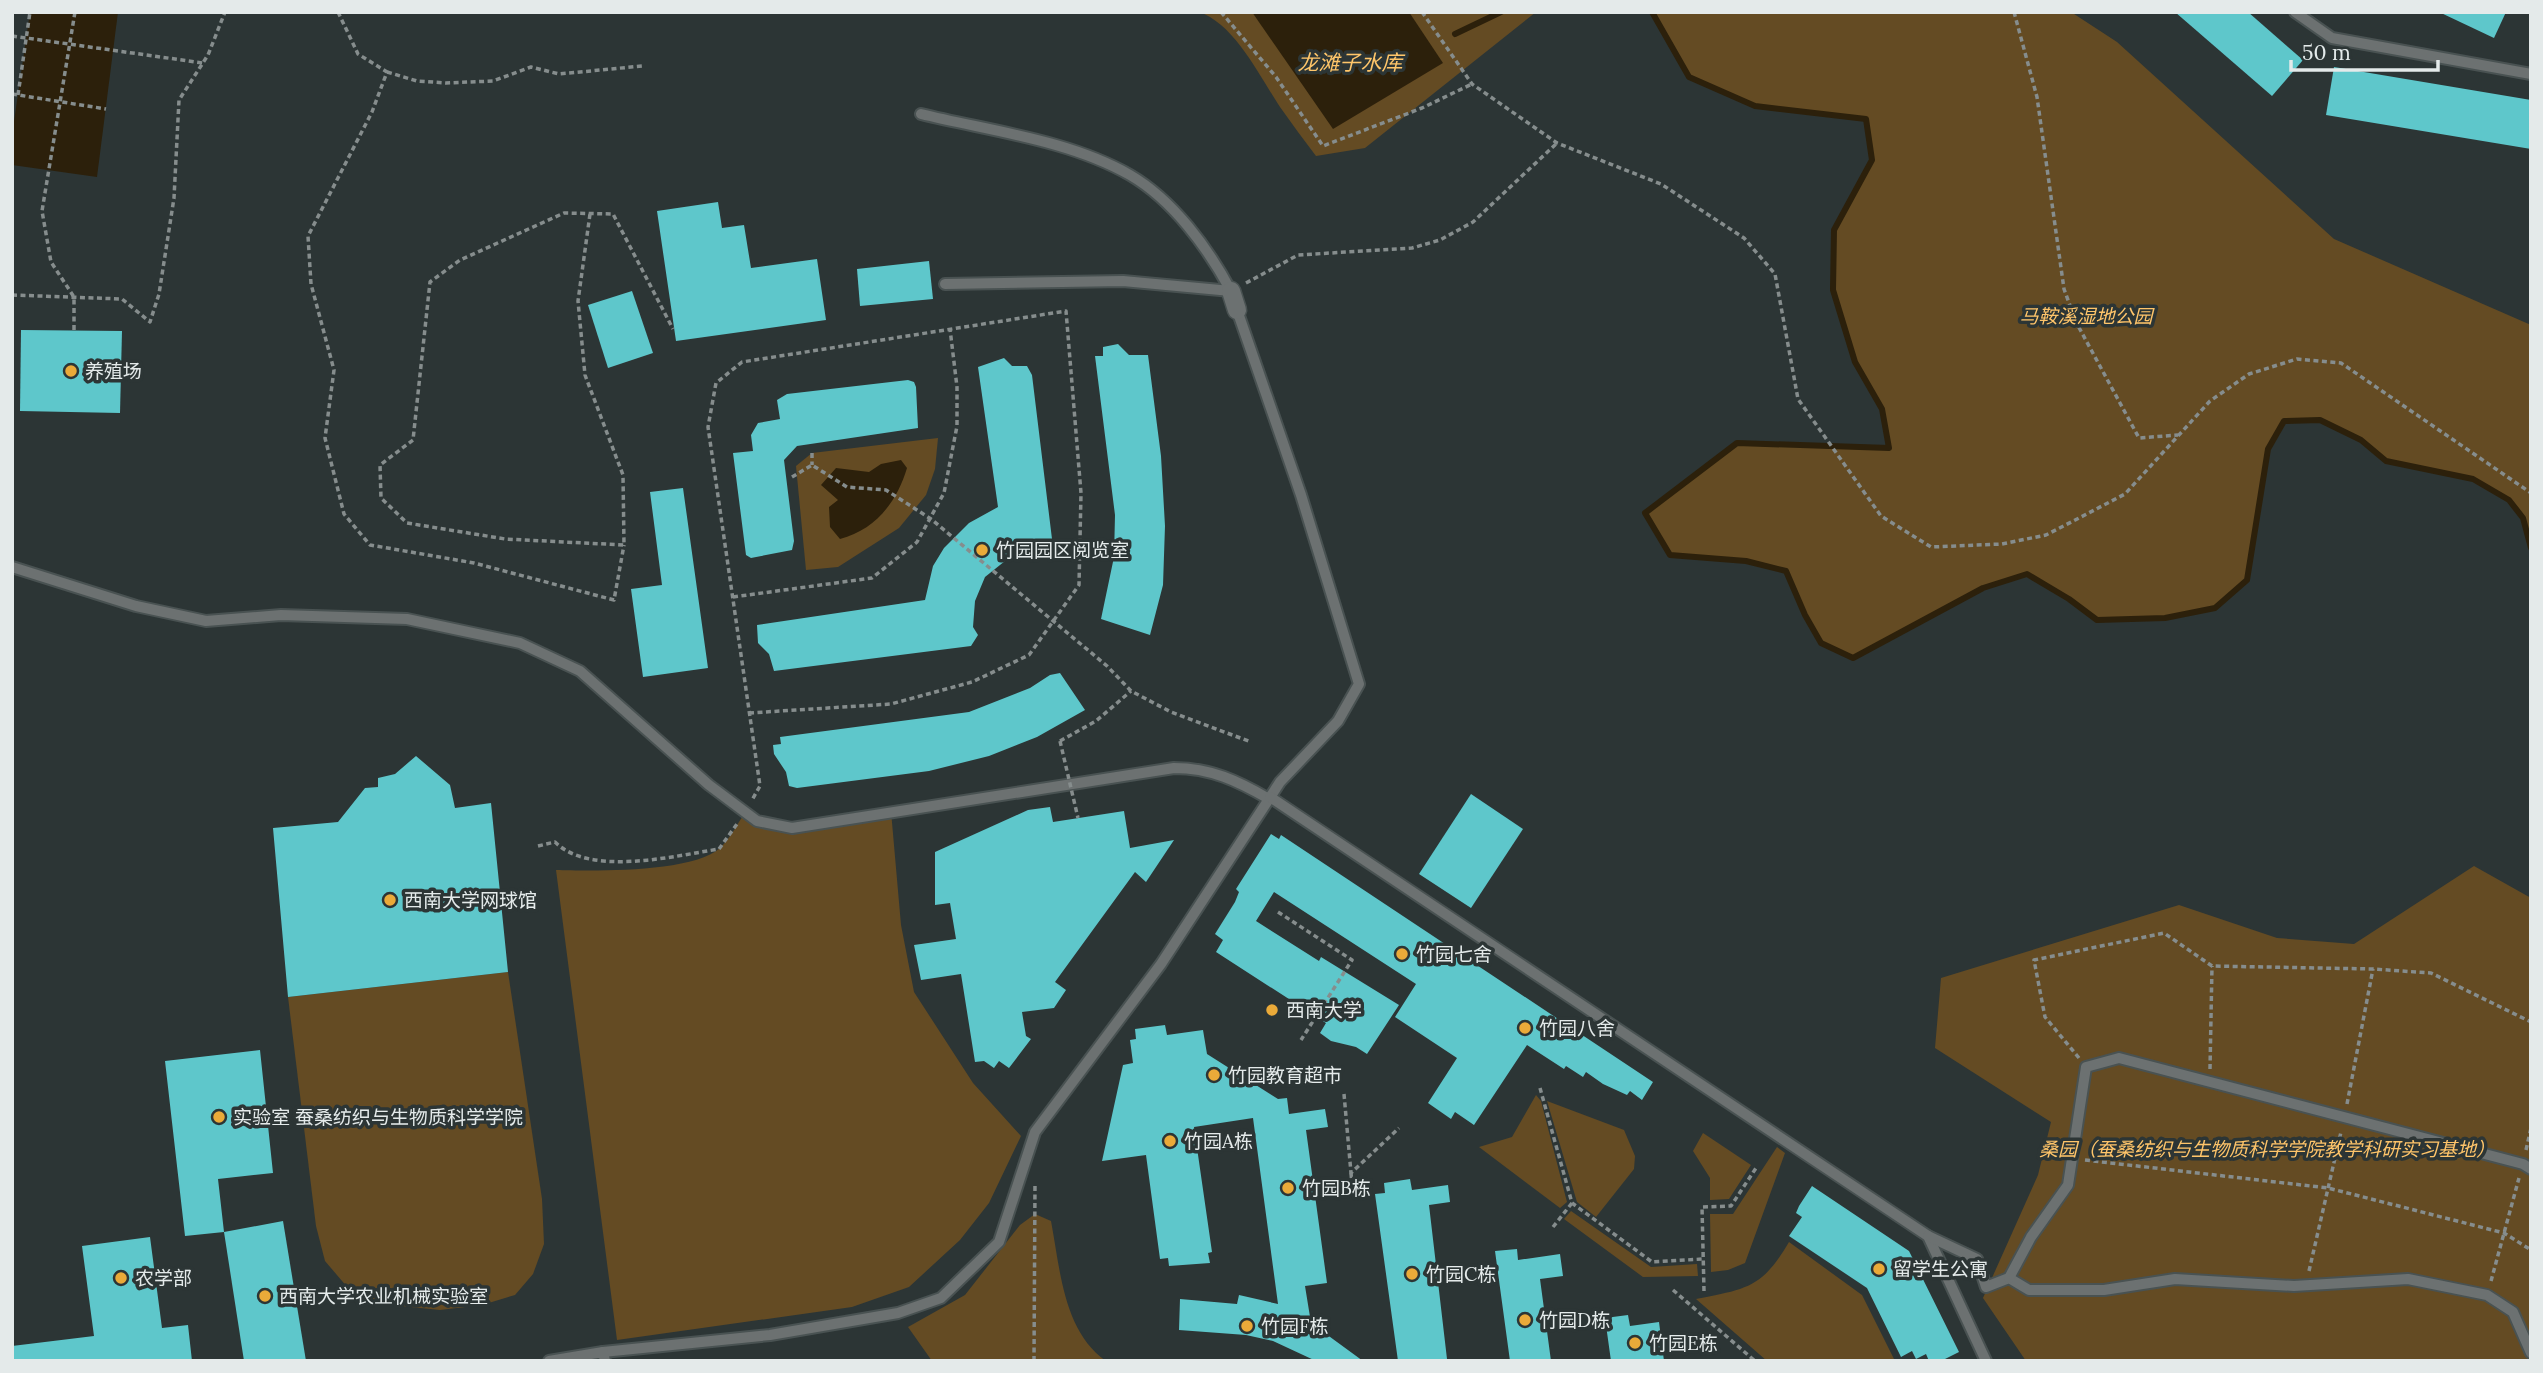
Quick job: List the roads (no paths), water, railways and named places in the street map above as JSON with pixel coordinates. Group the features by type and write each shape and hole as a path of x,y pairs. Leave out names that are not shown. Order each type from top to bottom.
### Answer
{"street":[{"path":"1231,291 1237,310"}],"lane":[{"path":"2295,12 2332,38 2531,74"},
{"path":"921,114 1083,153 1131,176 1163,200 1214,259 1231,291"},
{"path":"945,284 1123,281 1231,291"},
{"path":"549,1361 604,1357 770,1335 898,1313 941,1298 999,1242 1035,1132 1161,964 1280,782 1338,721 1359,684 1300,495 1237,310"},
{"path":"12,567 136,606 206,621 281,615 407,619 520,643 580,671 709,785 745,813 757,821 792,828 1174,768 1191,768 1227,776 1269,798 1928,1236 1977,1259 1986,1287 2009,1278 2031,1237 2068,1185 2086,1067 2119,1058 2345,1115 2527,1167"},
{"path":"1928,1236 1986,1361"},
{"path":"2009,1278 2029,1290 2104,1290 2175,1279 2306,1285 2408,1279 2487,1295 2514,1312 2530,1353"}],"water":[{"path":"30,12 118,12 97,177 12,165 12,135"},
{"name":"龙滩子水库","path":"1252,12 1409,12 1443,63 1333,129"},
{"path":"901,460 907,468 891,503 874,522 853,535 840,539 830,527 829,507 838,500 821,485 836,468 869,472 881,464"}],"waterway":[{"path":"1455,34 1501,12"},
{"path":"1652,12 1689,77 1755,106 1866,119 1872,160 1834,230 1833,290 1855,362 1882,409 1889,448 1737,443 1645,513 1670,555 1746,561 1786,571 1805,615 1821,643 1853,658 1983,588 2027,574 2069,599 2097,620 2165,618 2215,608 2247,580 2268,449 2284,421 2320,420 2361,440 2386,461 2473,479 2509,500 2523,518 2531,548"}],"place":[{"name":"养殖场","path":"71,371"},
{"name":"竹园园区阅览室","path":"982,550"},
{"name":"西南大学网球馆","path":"390,900"},
{"name":"竹园七舍","path":"1402,954"},
{"name":"西南大学","path":"1272,1010"},
{"name":"竹园八舍","path":"1525,1028"},
{"name":"竹园教育超市","path":"1214,1075"},
{"name":"实验室 蚕桑纺织与生物质科学学院","path":"219,1117"},
{"name":"竹园A栋","path":"1170,1141"},
{"name":"竹园B栋","path":"1288,1188"},
{"name":"留学生公寓","path":"1879,1269"},
{"name":"竹园C栋","path":"1412,1274"},
{"name":"农学部","path":"121,1278"},
{"name":"西南大学农业机械实验室","path":"265,1296"},
{"name":"竹园D栋","path":"1525,1320"},
{"name":"竹园F栋","path":"1247,1326"},
{"name":"竹园E栋","path":"1635,1343"}],"park label":[{"name":"马鞍溪湿地公园","path":"2086,316"},
{"name":"桑园（蚕桑纺织与生物质科学学院教学科研实习基地）","path":"2267,1149"}]}
